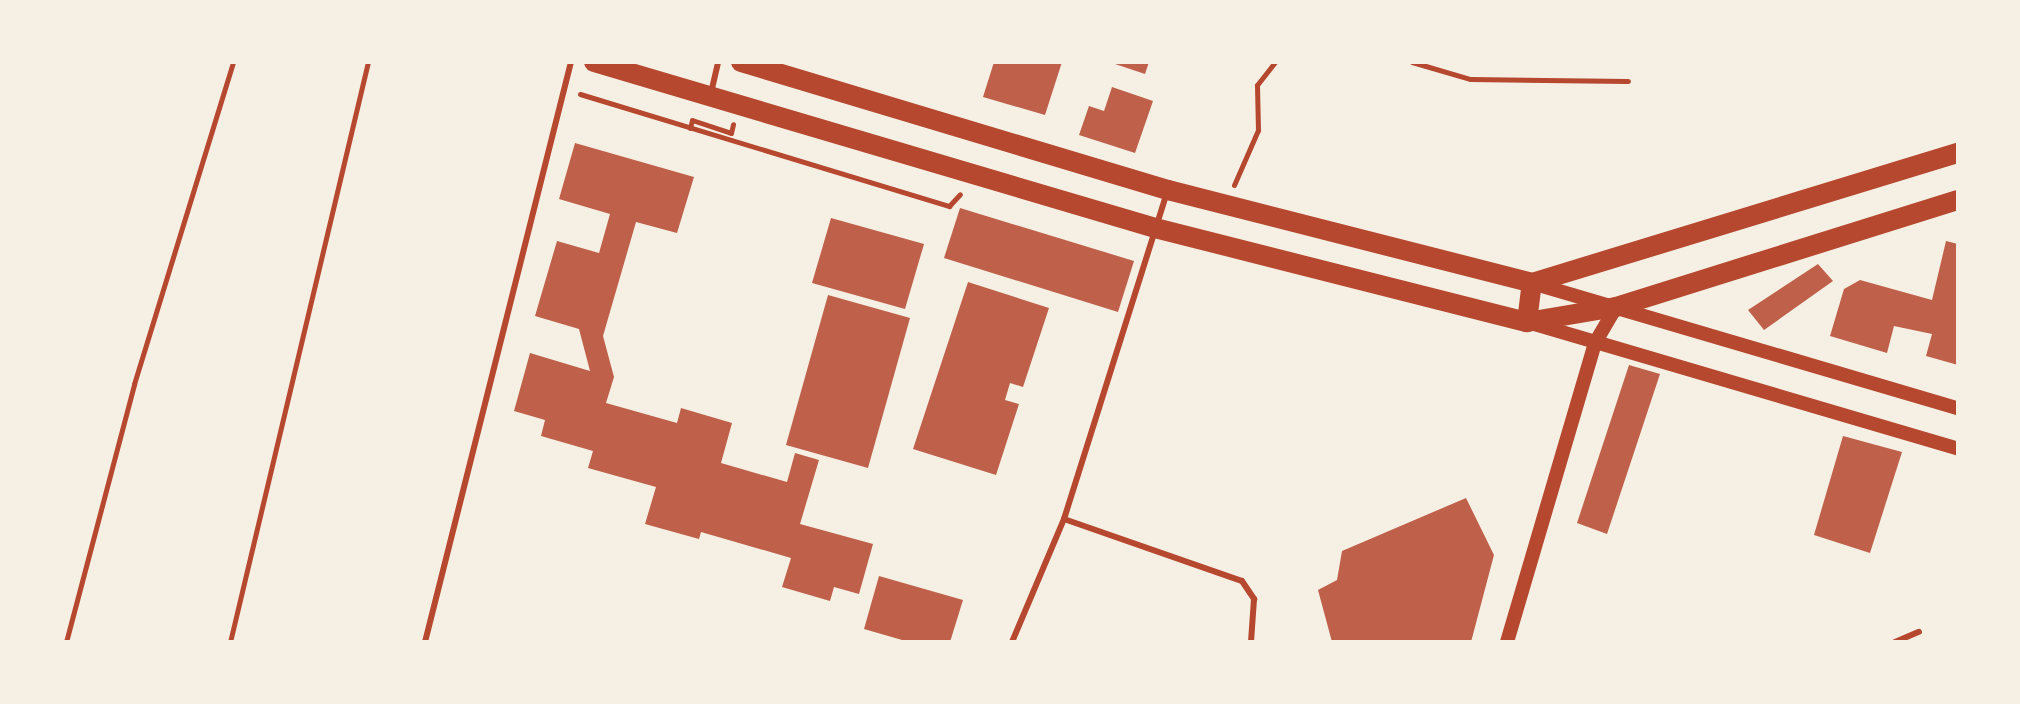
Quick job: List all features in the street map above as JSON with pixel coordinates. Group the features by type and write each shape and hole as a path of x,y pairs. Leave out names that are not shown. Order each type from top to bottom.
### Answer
{"main road":[{"path":"594,62 980,173 1155,228 1527,322 1616,307 1958,200"},
{"path":"741,62 1168,190 1532,283 1958,153"},
{"path":"1527,322 1532,283"}],"street":[{"path":"1532,283 1958,408"},
{"path":"1507,642 1595,343 1616,307"},
{"path":"1527,322 1958,449"}],"lane":[{"path":"425,642 571,62"},
{"path":"710,97 718,62"},
{"path":"1012,642 1064,519 1168,190"},
{"path":"1064,519 1242,581 1254,599 1251,642"},
{"path":"1895,642 1919,632"}],"path":[{"path":"66,642 134,384 233,62"},
{"path":"230,642 368,62"},
{"path":"1225,204 1258,130 1257,85 1275,62"},
{"path":"1412,62 1470,79 1628,81"},
{"path":"564,89 949,206 980,173"},
{"path":"690,128 692,120 731,133"}],"building":[{"path":"994,62 1062,62 1045,115 983,97"},
{"path":"1109,62 1149,62 1145,74"},
{"path":"1112,87 1153,101 1135,153 1079,135 1089,106 1104,111"},
{"path":"575,143 694,177 677,233 636,222 603,336 614,377 606,403 677,423 681,408 732,423 721,463 787,482 795,453 819,460 800,524 873,544 859,594 834,587 830,601 782,587 791,558 701,532 699,539 645,524 656,487 588,468 593,451 541,436 545,420 514,411 530,353 590,371 579,329 535,316 557,241 599,253 610,214 559,199"},
{"path":"960,208 1134,261 1118,312 944,258"},
{"path":"831,218 924,244 905,309 812,283"},
{"path":"1946,241 1958,244 1958,365 1926,356 1932,334 1894,326 1887,353 1830,336 1844,289 1860,280 1932,300"},
{"path":"1818,264 1833,281 1764,330 1748,310"},
{"path":"968,282 1049,308 1023,387 1010,383 1005,400 1019,404 996,475 913,449"},
{"path":"828,295 910,318 868,468 786,445"},
{"path":"1629,365 1660,374 1607,534 1577,523"},
{"path":"1843,436 1902,452 1870,553 1814,535"},
{"path":"1466,498 1494,555 1471,642 1332,642 1318,590 1337,580 1342,551"},
{"path":"879,576 963,600 950,642 909,642 864,629"}]}
